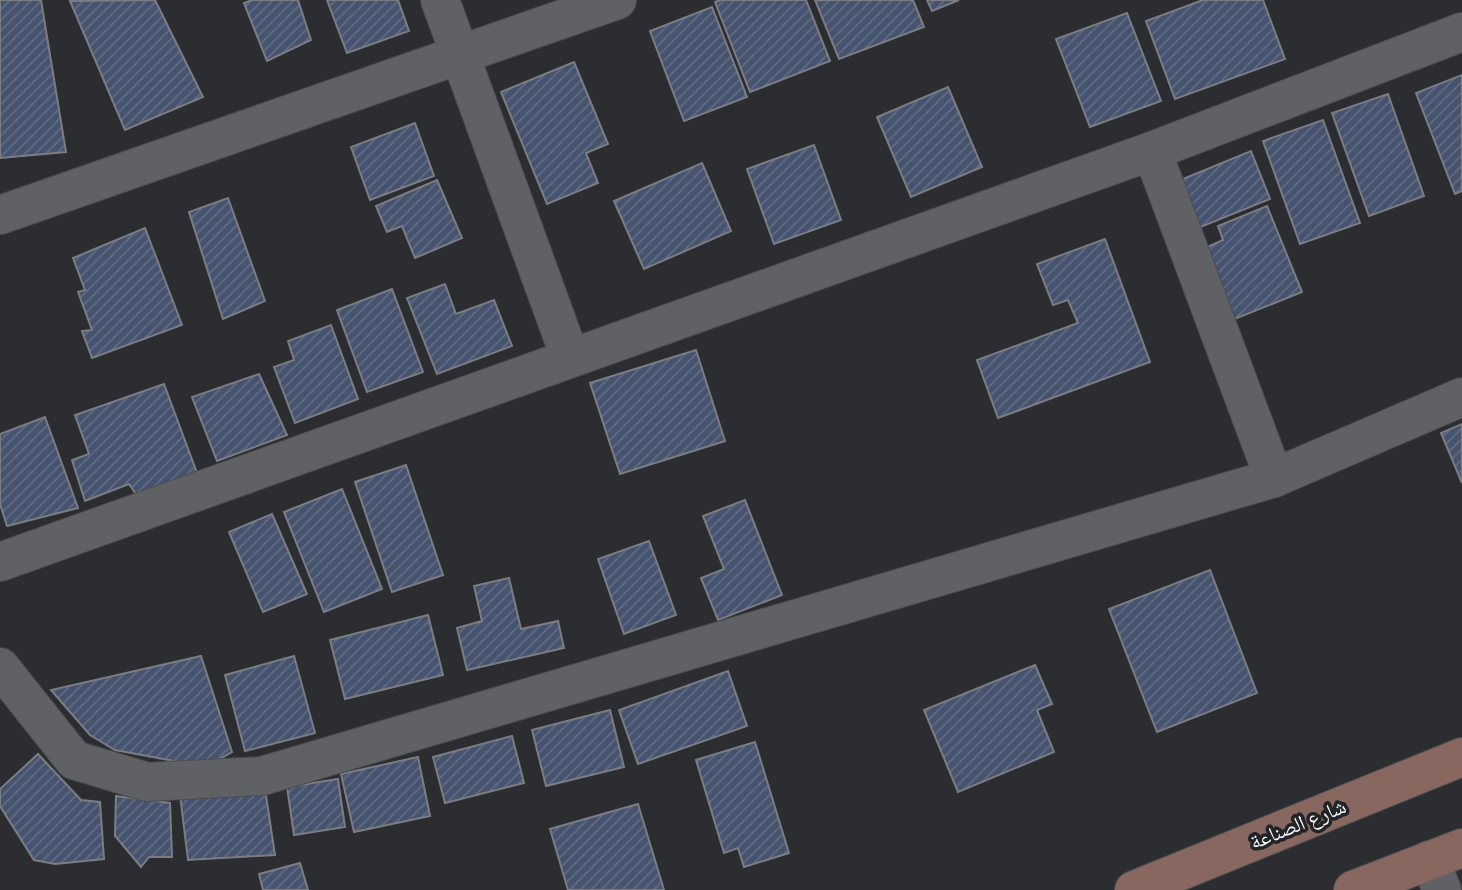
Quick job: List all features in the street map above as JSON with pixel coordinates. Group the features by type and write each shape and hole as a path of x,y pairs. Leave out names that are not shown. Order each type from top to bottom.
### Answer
{"main road":[{"name":"شارع الصناعة","path":"1133,890 1462,757"},
{"path":"1353,890 1444,866"}],"street":[{"path":"440,0 462,54 570,357"},
{"path":"0,215 617,0"},
{"path":"0,562 1152,151 1462,32"},
{"path":"1152,151 1274,478"},
{"path":"0,667 74,760 147,782 262,776 1274,478 1462,397"}],"building":[{"path":"0,0 41,0 66,152 0,158"},
{"path":"155,0 203,97 125,130 70,1"},
{"path":"252,0 298,0 311,40 267,61 244,3"},
{"path":"327,0 398,0 409,31 347,53"},
{"path":"806,0 830,61 750,92 715,2"},
{"path":"815,0 913,0 924,27 839,59"},
{"path":"927,0 959,0 932,11"},
{"path":"1203,0 1263,0 1285,59 1175,99 1146,21"},
{"path":"712,7 747,97 684,121 650,31"},
{"path":"1127,13 1161,101 1090,127 1056,39"},
{"path":"574,62 608,144 586,153 598,183 547,204 501,92"},
{"path":"1462,75 1462,191 1455,194 1416,93"},
{"path":"948,87 982,167 911,197 877,117"},
{"path":"1388,94 1424,196 1369,216 1332,113"},
{"path":"1323,120 1360,223 1300,244 1263,141"},
{"path":"415,123 434,176 370,200 351,147"},
{"path":"814,145 841,220 774,244 747,169"},
{"path":"1251,151 1270,199 1198,228 1178,181"},
{"path":"702,163 731,231 644,269 614,201"},
{"path":"437,180 462,238 415,258 402,226 387,232 376,206"},
{"path":"228,198 265,301 223,319 189,212"},
{"path":"1267,206 1302,292 1232,320 1203,249 1223,240 1218,226"},
{"path":"145,228 182,325 92,358 82,331 92,330 78,292 85,290 73,258"},
{"path":"1105,239 1150,362 998,418 977,360 1078,323 1068,300 1053,305 1037,264"},
{"path":"445,284 456,314 494,300 512,346 437,374 407,298"},
{"path":"392,289 423,372 367,392 337,310"},
{"path":"331,325 358,399 295,423 274,367 294,360 288,341"},
{"path":"696,350 725,441 620,474 590,383"},
{"path":"259,374 287,435 217,461 192,397"},
{"path":"164,384 197,473 138,497 129,484 85,501 72,460 89,454 75,415"},
{"path":"45,417 78,508 7,526 0,504 0,434"},
{"path":"1462,424 1462,483 1441,433"},
{"path":"406,465 443,575 392,592 355,482"},
{"path":"342,489 382,589 324,612 284,512"},
{"path":"745,500 782,595 718,620 701,578 724,569 703,516"},
{"path":"272,514 307,594 263,612 229,532"},
{"path":"649,541 676,615 624,634 598,559"},
{"path":"1210,570 1257,693 1157,732 1109,609"},
{"path":"509,578 521,629 558,621 564,648 467,670 457,628 482,621 474,586"},
{"path":"428,615 443,675 345,699 330,640"},
{"path":"201,656 232,752 206,767 115,750 90,735 51,690"},
{"path":"294,656 315,733 245,751 225,675"},
{"path":"1035,665 1052,704 1037,710 1054,752 958,792 924,710"},
{"path":"728,671 747,726 638,764 619,710"},
{"path":"610,710 624,767 546,786 532,730"},
{"path":"512,736 524,783 445,803 433,757"},
{"path":"755,742 789,853 744,867 738,848 724,853 696,760"},
{"path":"38,754 81,800 100,802 104,859 55,864 34,860 0,806 0,789"},
{"path":"418,757 430,816 354,832 341,774"},
{"path":"338,779 345,827 294,835 287,787"},
{"path":"265,789 275,855 188,860 180,795"},
{"path":"116,796 170,803 172,857 149,857 141,867 115,836"},
{"path":"638,804 664,890 568,890 550,829"},
{"path":"300,863 308,890 263,890 259,874"}]}
